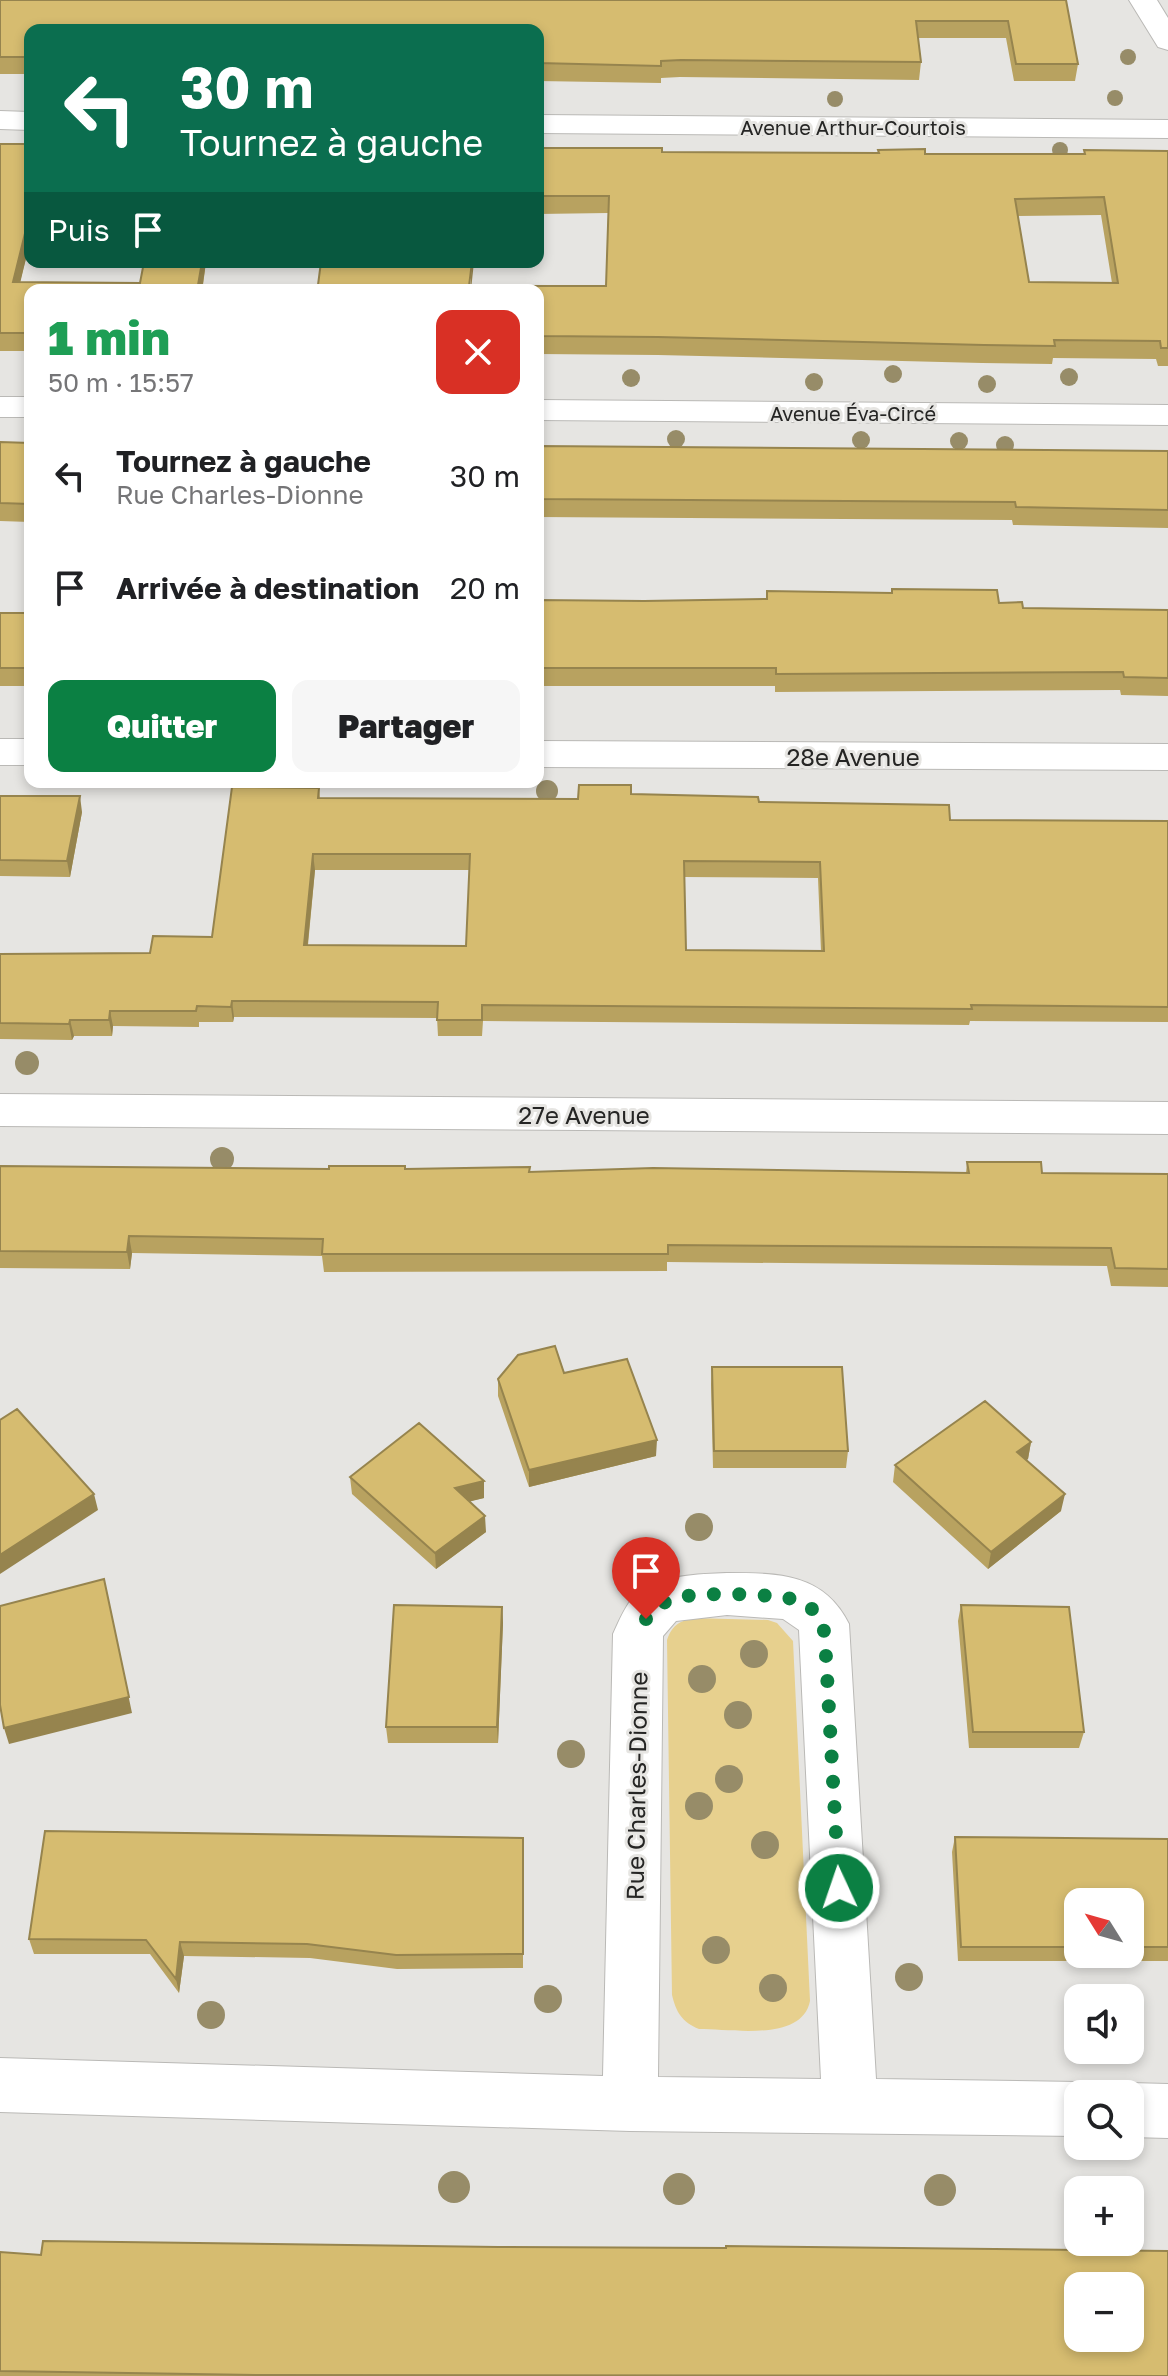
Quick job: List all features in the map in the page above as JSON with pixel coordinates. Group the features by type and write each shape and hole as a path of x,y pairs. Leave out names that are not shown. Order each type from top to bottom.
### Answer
{"street":[{"path":"1143,0 1168,41"},
{"path":"0,120 24,121"},
{"name":"Avenue Arthur-Courtois","path":"544,124 1168,129"},
{"path":"0,407 24,407"},
{"name":"Avenue Éva-Circé","path":"544,410 1168,415"},
{"path":"0,752 24,752"},
{"name":"28e Avenue","path":"544,754 1168,757"},
{"name":"27e Avenue","path":"0,1110 1168,1118"},
{"name":"Rue Charles-Dionne","path":"630,2104 638,1634 656,1607 689,1595 779,1597 799,1601 815,1612 824,1624 850,2105"},
{"path":"0,2085 630,2104 1064,2109"},
{"path":"1144,2110 1168,2111"}],"shaded area":[{"path":"692,1618 768,1620 777,1623 793,1641 810,2001 804,2014 794,2023 780,2028 747,2031 699,2029 681,2016 672,1995 667,1640 676,1625"}],"building":[{"path":"0,0 1066,0 1078,64 1016,64 1008,21 916,21 921,62 681,60 661,61 661,66 544,63 544,24 24,24 24,57 0,57"},
{"path":"0,144 24,144 24,237 13,282 140,283 143,268 201,268 198,284 24,284 24,333 0,333"},
{"path":"544,148 879,153 878,150 925,149 925,154 1168,151 1168,348 1161,348 1160,341 1054,340 1055,346 544,336 544,286 606,286 609,196 544,196","holes":["1104,197 1118,283 1029,282 1015,199"]},
{"path":"320,268 471,268 469,284 318,284"},
{"path":"0,442 24,443 24,504 0,503"},
{"path":"544,446 1168,451 1168,510 1016,507 1015,502 544,499"},
{"path":"892,589 997,590 999,603 1022,602 1023,608 1168,610 1168,678 1124,677 1123,672 776,674 776,668 544,668 544,600 767,599 767,591 892,593"},
{"path":"0,613 24,613 24,668 0,668"},
{"path":"579,785 631,785 631,794 758,797 759,802 949,805 950,820 1168,821 1168,1007 971,1005 972,1009 482,1005 482,1020 437,1020 438,1002 232,1001 231,1007 197,1006 196,1011 110,1011 109,1020 70,1020 69,1024 0,1023 0,954 150,953 153,936 212,937 232,788 319,788 318,798 578,799","holes":["313,854 470,854 466,946 304,945","684,861 820,862 824,951 686,950"]},
{"path":"0,796 80,796 67,861 0,860"},
{"path":"967,1162 1041,1162 1042,1173 1168,1174 1168,1269 1115,1268 1111,1248 668,1245 668,1254 322,1254 323,1239 129,1236 127,1252 0,1251 0,1166 329,1169 329,1166 405,1166 405,1169 530,1167 529,1172 653,1168 969,1173"},
{"path":"555,1346 564,1373 627,1359 657,1440 529,1470 498,1379 518,1355"},
{"path":"712,1367 842,1367 848,1451 714,1451"},
{"path":"985,1401 1031,1442 1017,1452 1065,1494 991,1552 895,1465"},
{"path":"17,1409 94,1494 0,1555 0,1420"},
{"path":"419,1423 484,1481 455,1488 485,1516 435,1553 350,1477"},
{"path":"104,1579 129,1697 4,1728 0,1705 0,1606"},
{"path":"394,1605 502,1607 497,1727 386,1727"},
{"path":"961,1605 1069,1607 1084,1732 973,1732"},
{"path":"45,1831 523,1838 523,1954 396,1955 307,1944 180,1942 176,1979 146,1940 29,1939"},
{"path":"955,1837 1168,1839 1168,1947 1144,1947 1144,1888 1064,1888 1064,1947 961,1947"},
{"path":"43,2241 1064,2250 1064,2256 1144,2256 1144,2251 1168,2251 1168,2376 261,2375 0,2371 0,2252 41,2255"}],"route":[{"path":"646,1619 656,1607 689,1595 779,1597 799,1601 815,1612 824,1624 839,1888"}]}
